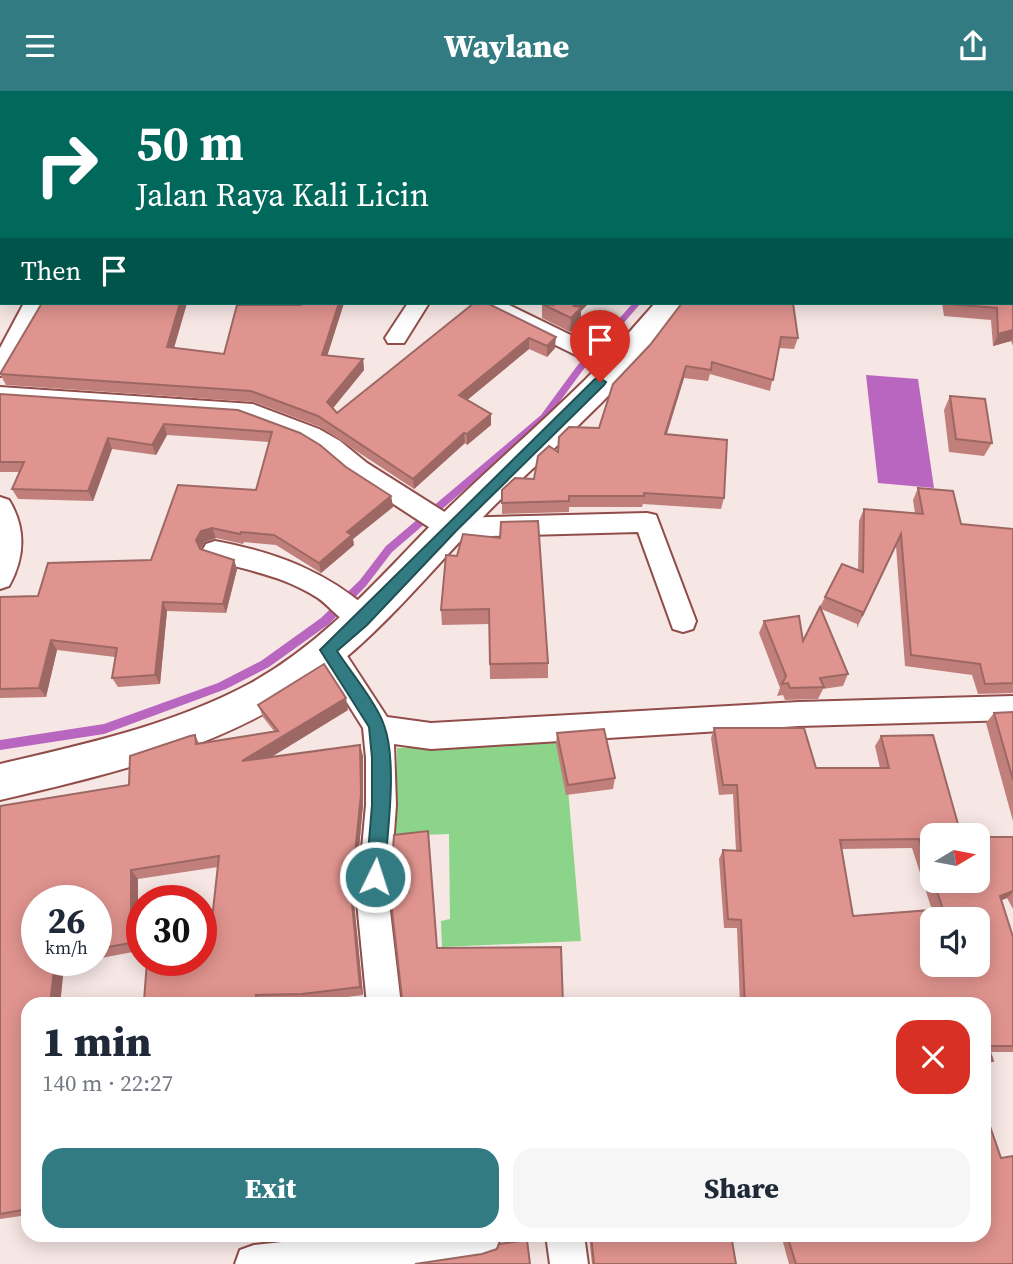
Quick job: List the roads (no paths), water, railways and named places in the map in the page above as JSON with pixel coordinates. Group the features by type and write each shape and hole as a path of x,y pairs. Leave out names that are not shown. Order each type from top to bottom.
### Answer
{"street":[{"path":"0,369 33,305"},
{"path":"396,338 417,305"},
{"path":"492,305 613,365"},
{"path":"505,305 566,333 577,347"},
{"path":"0,782 133,751 190,731 267,694 328,650 350,609 437,518 613,365 669,305"},
{"path":"0,395 245,411 312,435 332,447 358,469 437,518 648,522 683,621"},
{"path":"0,506 9,522 11,535 0,579"},
{"path":"215,551 269,561 350,609"},
{"path":"328,650 377,726 381,758 381,805 373,902 383,997"},
{"path":"377,726 397,733 431,736 799,714 1013,708"},
{"path":"254,1264 319,1261 438,1242"},
{"path":"566,1242 569,1264"}],"waterway":[{"path":"0,745 104,729 222,686 265,664 325,621 363,583 389,549 544,417 580,368 635,305"}]}
